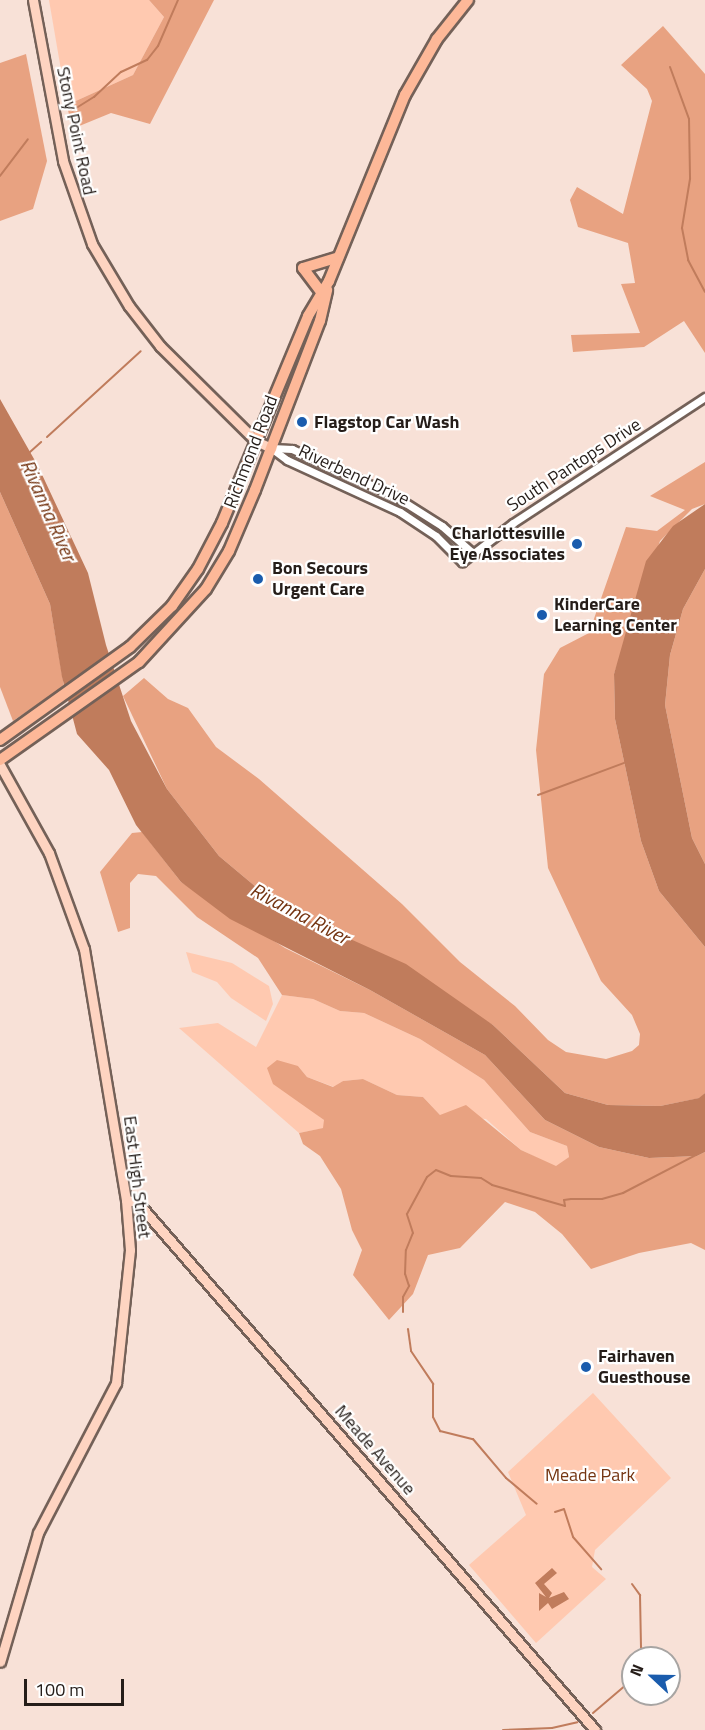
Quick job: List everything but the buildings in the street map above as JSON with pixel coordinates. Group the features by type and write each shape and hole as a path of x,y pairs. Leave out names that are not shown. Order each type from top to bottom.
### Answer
{"highway":[{"name":"Richmond Road","path":"0,760 126,672 178,623 206,589 229,550 272,448 320,321 329,281 338,257 411,82 443,30 468,0"},
{"path":"322,293 303,268 338,257"},
{"name":"Richmond Road","path":"0,740 120,656 158,621 198,570 216,537 308,316 329,281"}],"main road":[{"name":"Stony Point Road","path":"33,0 63,161 92,244 129,306 160,346 256,441 272,448"},
{"name":"East High Street","path":"0,765 49,853 84,949 126,1200 130,1250 116,1383 38,1533 0,1662"},
{"name":"Meade Avenue","path":"126,1200 137,1202 595,1730"}],"street":[{"name":"South Pantops Drive","path":"462,562 513,523 705,397"},
{"name":"Riverbend Drive","path":"272,448 292,449 393,495 442,526 474,554"},
{"name":"Riverbend Drive","path":"272,448 287,460 400,512 436,536 462,562"}],"green space":[{"path":"49,0 149,0 164,17 133,75 67,105"},
{"path":"186,952 232,963 269,986 273,1004 266,1021 231,998 217,982 192,972"},
{"path":"282,995 313,999 340,1011 364,1013 420,1039 484,1080 530,1132 567,1146 569,1157 556,1167 521,1150 486,1119 440,1115 423,1097 397,1095 363,1079 343,1081 334,1087 307,1077 298,1066 302,1103 324,1120 324,1128 299,1133 179,1028 218,1023 256,1047"},
{"name":"Meade Park","path":"593,1393 671,1478 595,1550 592,1567 606,1579 536,1643 469,1565 526,1515 508,1472"}],"shaded area":[{"path":"149,0 214,0 150,124 111,113 72,129 67,105 133,75 164,17"},
{"path":"663,26 705,74 705,353 684,321 644,347 573,352 571,335 640,333 621,284 635,283 628,243 578,227 570,200 577,187 623,214 652,101 647,89 621,65"},
{"path":"26,54 47,161 33,209 0,221 0,63"},
{"path":"705,462 705,504 692,509 660,541 614,674 615,719 641,841 659,891 705,947 705,1093 700,1098 660,1106 608,1105 565,1093 493,1025 337,935 281,908 219,856 167,789 123,696 144,678 168,699 188,708 216,747 259,779 402,904 460,962 515,1006 548,1040 566,1052 606,1059 632,1051 639,1045 640,1034 632,1015 601,981 548,868 536,750 544,674 560,648 589,633 626,527 657,531 685,510 650,496"},
{"path":"0,492 50,604 64,686 13,721 0,687"},
{"path":"705,569 705,864 692,838 665,705 670,655 683,609"},
{"path":"142,832 181,882 285,948 370,990 485,1055 545,1120 599,1147 649,1158 697,1156 705,1152 705,1250 691,1243 639,1253 591,1269 562,1234 535,1212 505,1202 460,1248 428,1255 413,1294 389,1320 353,1275 362,1250 352,1230 341,1189 320,1156 303,1144 299,1133 323,1128 324,1120 273,1084 267,1068 277,1060 298,1066 307,1077 333,1087 343,1081 363,1079 397,1095 423,1097 440,1115 466,1105 521,1150 556,1166 569,1157 567,1146 530,1132 484,1080 420,1039 364,1013 340,1011 313,999 282,995 258,958 197,917 156,876 138,874 130,883 130,928 118,932 100,872 132,833"}],"water":[{"name":"Rivanna River","path":"0,399 38,466 88,573 106,645 131,721 167,789 219,856 281,908 406,964 493,1025 565,1093 608,1105 660,1106 699,1098 705,1093 705,1152 697,1156 649,1158 599,1147 545,1120 485,1055 370,990 230,919 181,882 136,825 109,770 77,734 62,677 50,604 0,492"},
{"path":"705,504 705,569 683,609 670,655 665,705 692,838 705,864 705,947 659,891 641,841 615,719 614,674 646,561 673,526"},
{"path":"552,1568 557,1573 544,1584 552,1593 549,1598 564,1592 569,1599 552,1609 548,1603 539,1611 539,1593 546,1597 535,1583"}],"waterway":[{"path":"73,110 94,97 121,72 147,60 158,46 178,0"},
{"path":"670,67 689,119 690,179 682,228 688,260 705,292"},
{"path":"0,176 28,139"},
{"path":"47,437 141,351"},
{"name":"Rivanna River","path":"30,452 41,442"},
{"path":"538,795 624,763"},
{"path":"403,1312 403,1297 409,1286 405,1274 406,1250 413,1233 407,1214 427,1177 436,1170 451,1176 481,1178 492,1185 565,1206 564,1200 602,1199 623,1193 696,1155"},
{"path":"408,1329 411,1351 433,1384 433,1417 440,1431 473,1439 506,1478 537,1504"},
{"path":"555,1512 564,1509 573,1537 601,1569"},
{"path":"632,1584 640,1595 641,1646"},
{"path":"593,1713 621,1689"},
{"path":"503,1730 552,1728 577,1722"}],"place":[{"name":"Flagstop Car Wash","path":"302,422"},
{"name":"Charlottesville Eye Associates","path":"577,544"},
{"name":"Bon Secours Urgent Care","path":"258,579"},
{"name":"KinderCare Learning Center","path":"542,615"},
{"name":"Fairhaven Guesthouse","path":"586,1367"}]}
